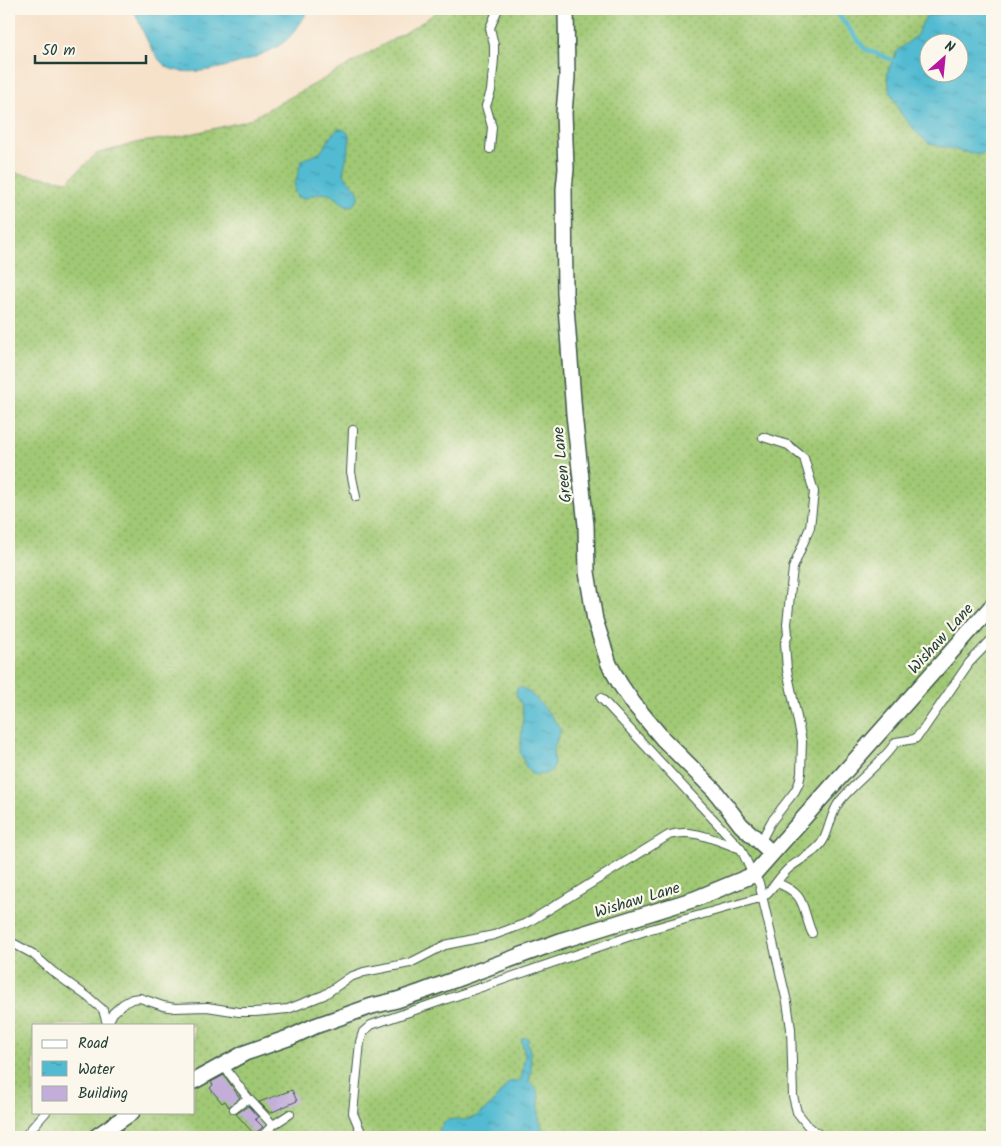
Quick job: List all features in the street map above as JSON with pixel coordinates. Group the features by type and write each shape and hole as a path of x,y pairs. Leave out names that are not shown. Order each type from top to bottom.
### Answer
{"street":[{"name":"Green Lane","path":"566,9 567,77 564,112 566,293 574,414 586,526 587,572 595,620 609,664 633,703 663,739 714,790 741,824 772,853"},
{"name":"Wishaw Lane","path":"195,1080 245,1053 291,1037 315,1026 372,1006 422,992 563,940 688,902 753,875 992,606"},
{"path":"96,1137 129,1114"}],"lane":[{"path":"490,149 492,127 486,106 494,59 494,45 490,28 497,11"},
{"path":"353,430 351,472 356,497"},
{"path":"761,841 771,822 795,791 801,773 802,741 787,670 785,643 788,635 787,624 793,568 810,527 814,492 804,458 788,445 763,437"},
{"path":"363,1137 355,1121 353,1103 360,1042 363,1032 370,1026 651,929 763,897 788,869 815,850 823,840 832,815 851,788 889,753 896,742 915,739 969,663 992,640"},
{"path":"601,698 741,849 753,875 759,883 787,1002 793,1096 797,1112 808,1126 822,1137"},
{"path":"107,1024 123,1004 132,999 140,998 175,1008 207,1007 239,1012 288,1009 324,995 350,977 364,972 410,963 445,945 494,935 528,924 669,835 682,832 696,832 741,849"},
{"path":"777,883 796,892 812,933"},
{"path":"9,941 33,954 52,971 88,997 103,1010 107,1024"},
{"path":"222,1064 248,1098 273,1124"},
{"path":"234,1109 248,1098"},
{"path":"24,1137 44,1114"},
{"path":"261,1137 273,1124 290,1114"}],"green space":[{"path":"441,9 992,9 992,1137 9,1137 9,172 68,181 96,154 140,142 178,137 246,121 418,25"}],"water":[{"path":"134,9 309,9 292,35 284,42 261,55 229,66 197,71 183,71 171,69 153,52"},
{"path":"964,9 992,9 992,140 990,150 979,155 929,143 919,135 901,114 890,91 887,73 897,51 916,36 918,32 926,16 951,13"},
{"path":"338,129 345,130 348,134 349,147 344,173 358,192 357,200 352,206 345,205 334,196 328,194 317,194 303,199 296,196 294,187 302,160 321,151"},
{"path":"520,687 537,700 561,730 553,750 554,765 552,770 545,774 531,774 520,752 523,715 516,690"},
{"path":"526,1037 529,1040 527,1043 531,1057 529,1082 538,1093 540,1120 547,1137 425,1137 436,1133 446,1121 475,1117 492,1104 509,1082 521,1080 525,1055 521,1039"}],"building":[{"path":"224,1075 240,1098 229,1107 225,1101 222,1103 210,1088 213,1085 211,1082"},
{"path":"292,1090 297,1101 270,1113 259,1102"},
{"path":"248,1106 258,1117 255,1119 263,1127 254,1134 236,1114"}],"waterway":[{"path":"834,9 865,49 892,60"}]}
